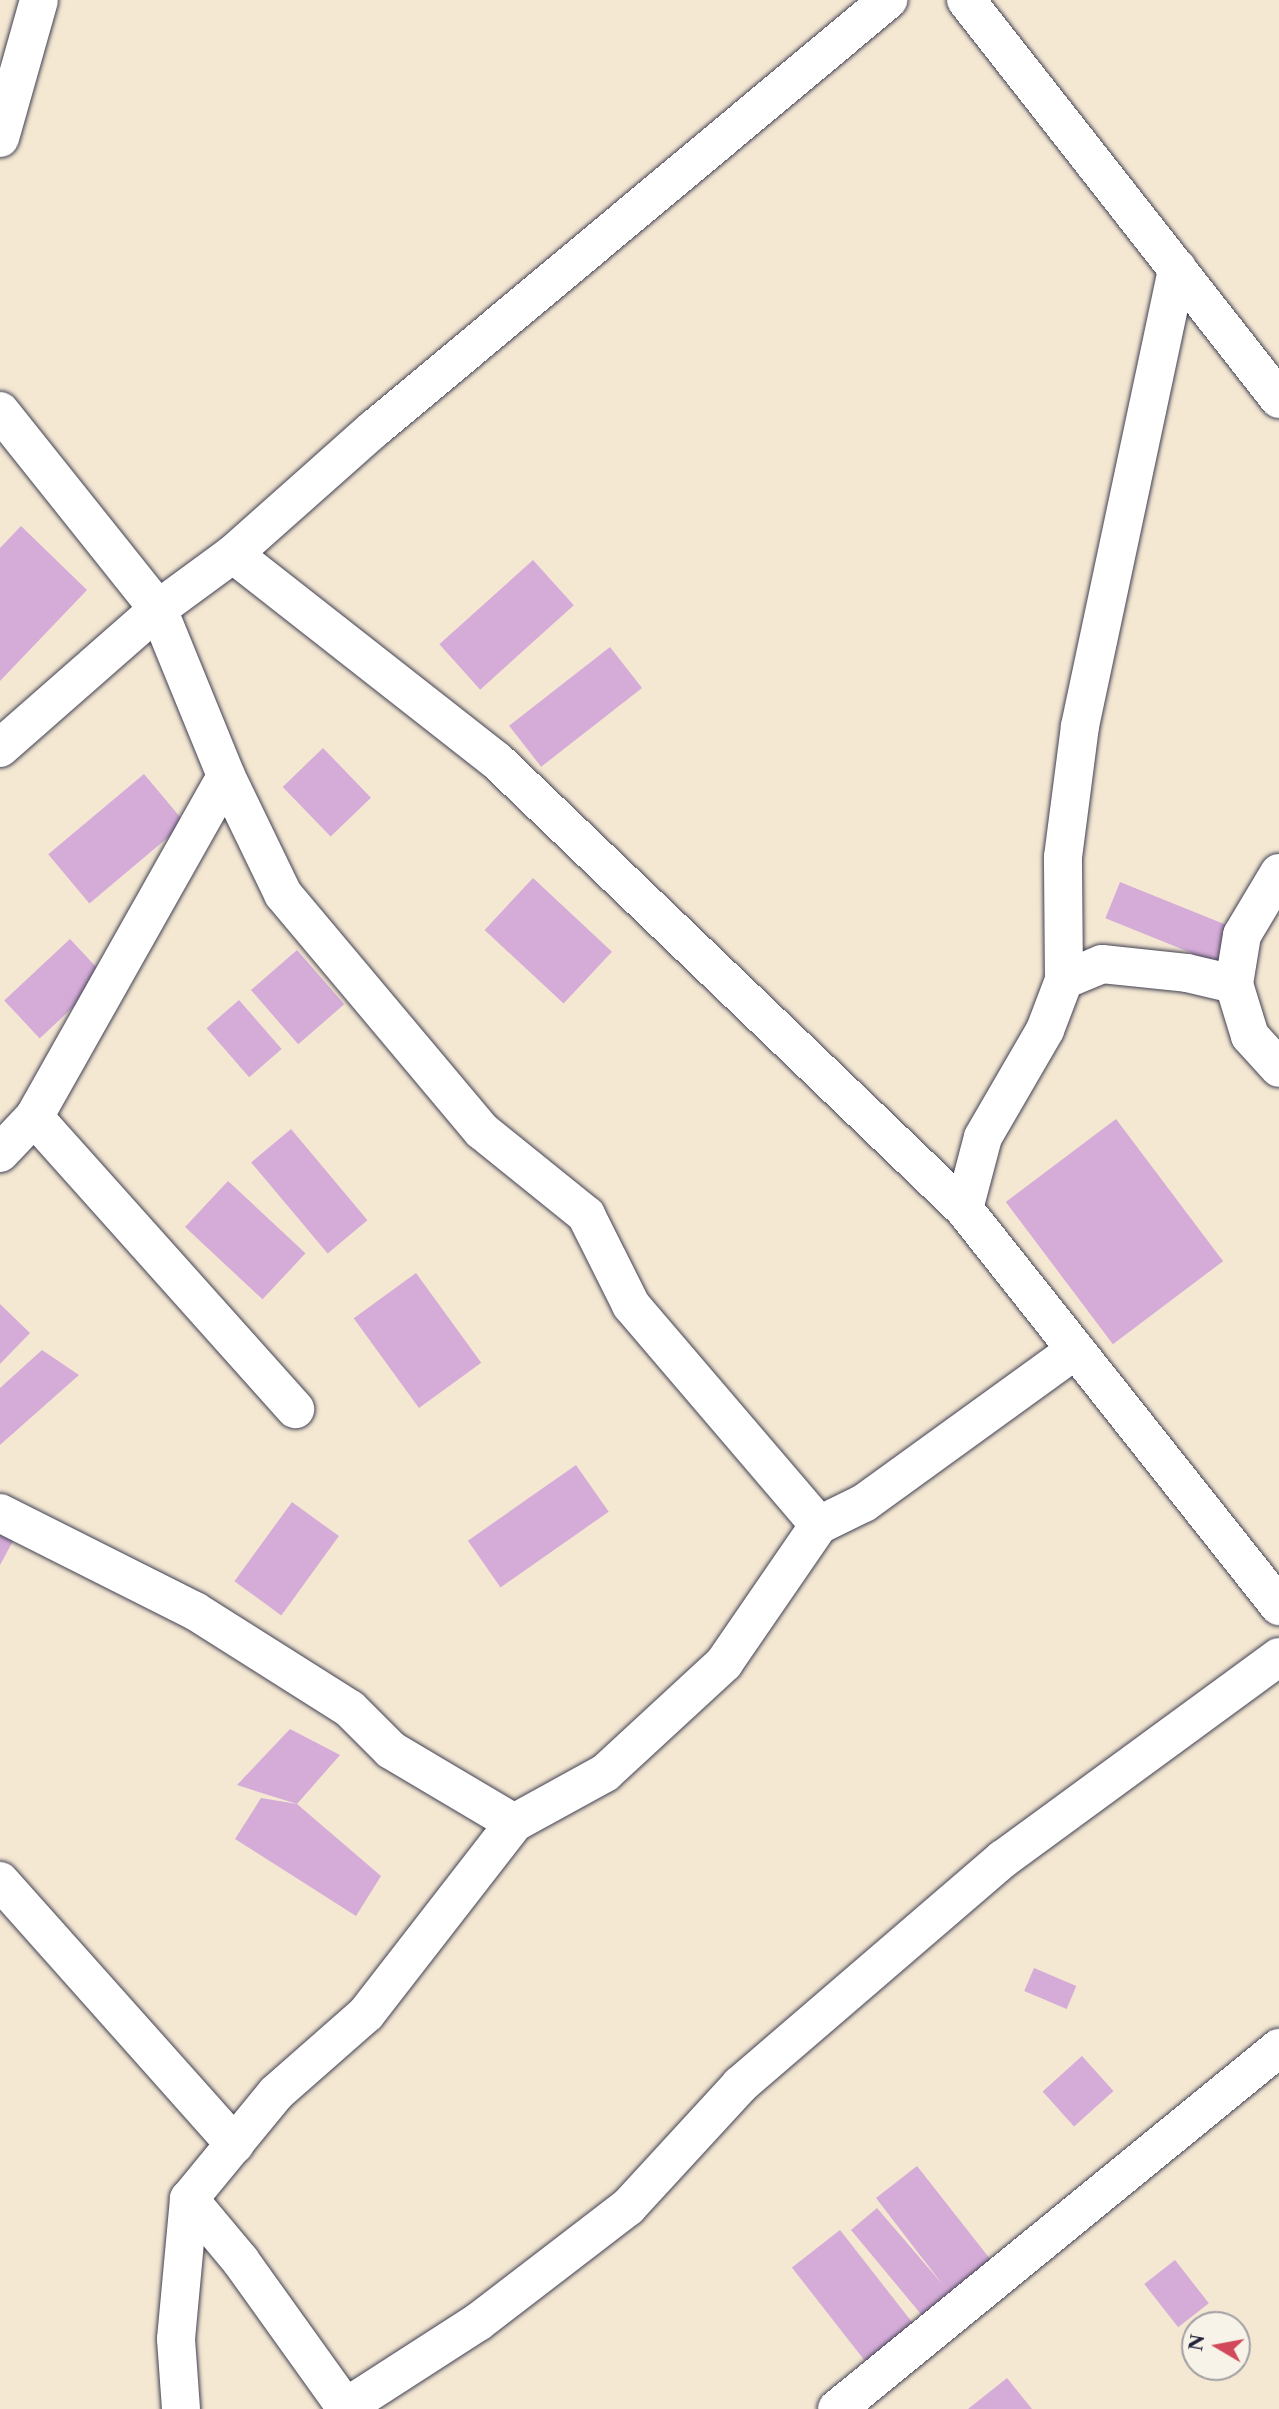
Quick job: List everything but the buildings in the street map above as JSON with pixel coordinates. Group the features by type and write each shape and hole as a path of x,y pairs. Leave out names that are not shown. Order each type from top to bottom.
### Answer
{"street":[{"path":"0,138 40,0"},
{"path":"0,748 158,609 233,554 374,429 888,0"},
{"path":"966,0 1279,399"},
{"path":"964,1209 984,1137 1045,1030 1064,980 1063,857 1080,726 1177,268"},
{"path":"0,411 158,609 226,776 283,894 482,1131 586,1215 631,1304 819,1525"},
{"path":"233,554 497,761 964,1209 1279,1606"},
{"path":"0,1153 34,1117 226,776"},
{"path":"1279,873 1242,935 1234,984 1250,1035 1279,1068"},
{"path":"1064,980 1102,964 1187,973 1234,984"},
{"path":"34,1117 295,1409"},
{"path":"181,2409 176,2339 189,2199 276,2093 366,2014 514,1823 605,1773 724,1663 819,1525 864,1503 1075,1350"},
{"path":"0,1513 195,1611 350,1709 391,1750 514,1823"},
{"path":"189,2199 240,2260 344,2408 478,2322 628,2207 740,2085 1003,1859 1279,1657"},
{"path":"0,1881 235,2145"},
{"path":"837,2409 1279,2048"}]}
